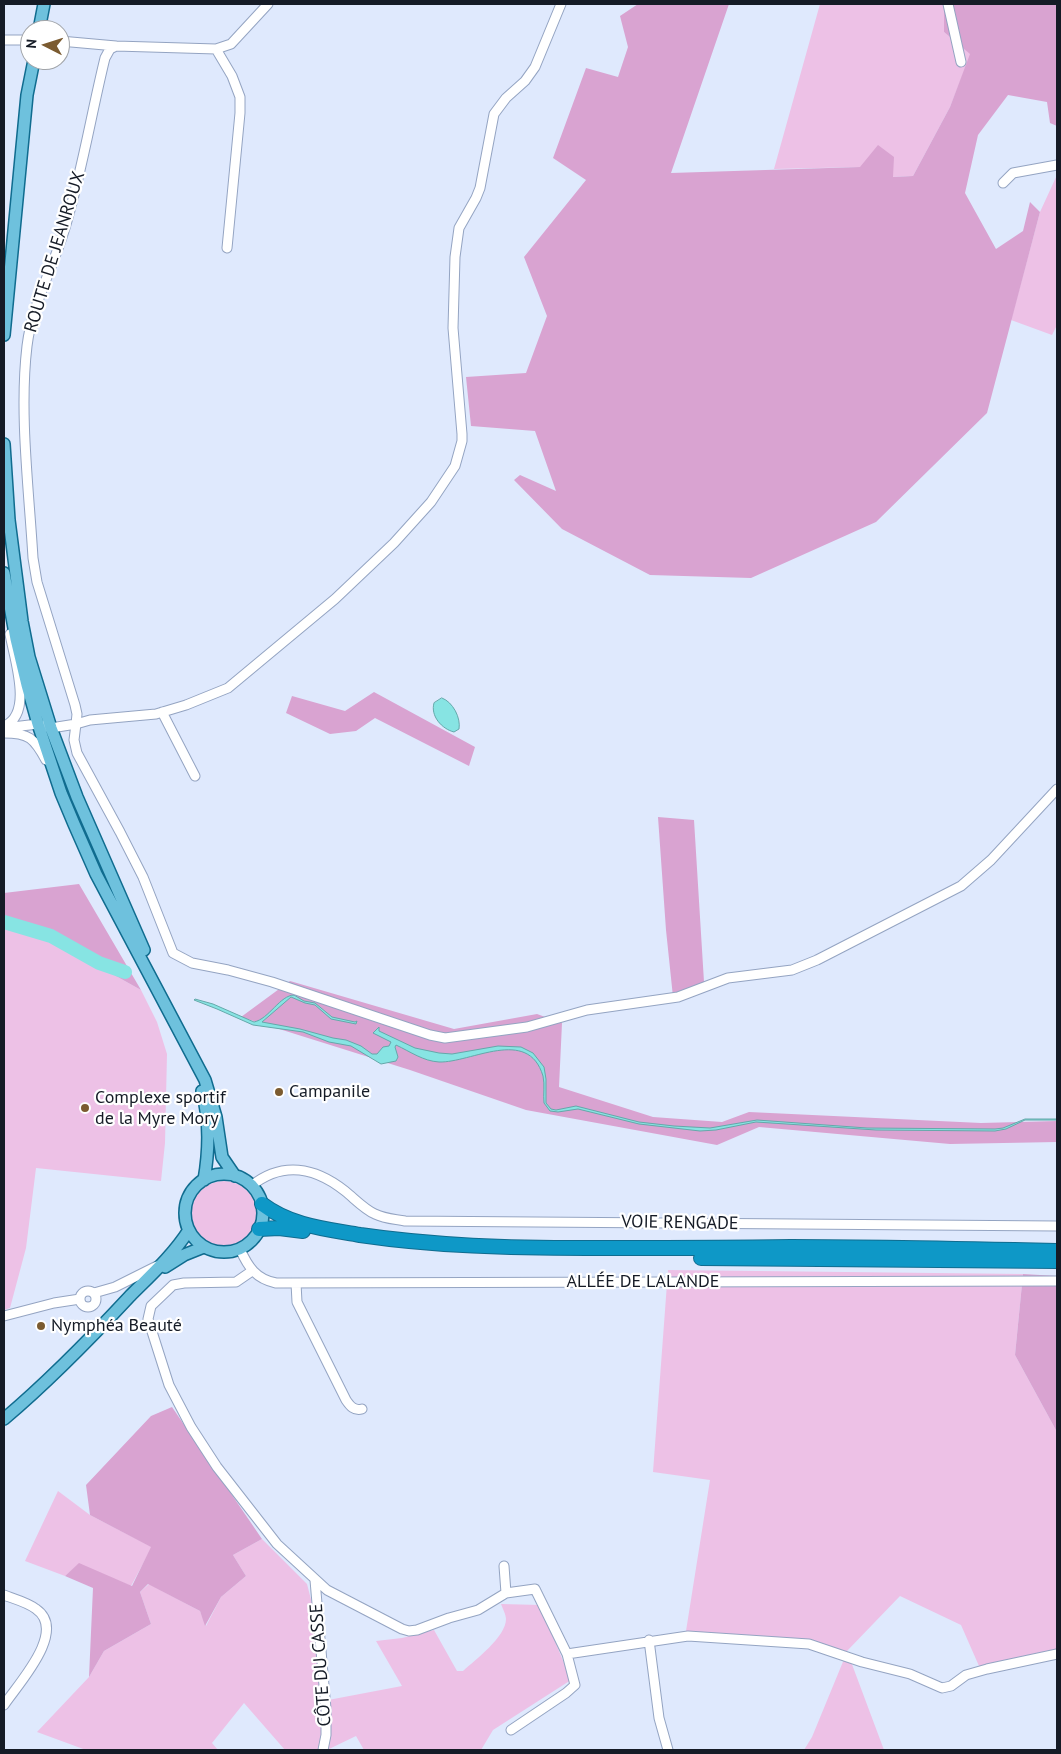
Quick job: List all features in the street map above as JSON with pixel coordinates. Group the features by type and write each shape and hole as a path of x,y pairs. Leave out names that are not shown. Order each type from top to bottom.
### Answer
{"highway":[{"path":"262,1204 275,1214 300,1224 318,1228 413,1242 474,1246 687,1249 879,1248 1057,1250"},
{"path":"259,1230 291,1229 407,1250 473,1256 1057,1261"}],"main road":[{"path":"41,20 44,4"},
{"path":"4,336 28,95 32,70"},
{"path":"4,444 9,520 22,621 29,657 51,728 77,797 112,873 169,1010"},
{"path":"4,572 16,639 38,724 74,824 96,874 205,1080 216,1117 222,1157 235,1176"},
{"path":"191,1053 207,1120 208,1160 204,1180"},
{"path":"224,1174 235,1176 251,1186 258,1194 262,1204 259,1230 240,1249 223,1252 204,1247 189,1230 185,1210 188,1198 204,1180 224,1174"},
{"path":"4,1419 26,1401 62,1366 178,1247 189,1230"},
{"path":"147,1279 184,1255 204,1247"}],"street":[{"path":"70,41 116,46 216,49 231,44 268,4"},
{"path":"4,727 38,724 51,728 90,720 162,712 186,705 228,688 335,599 418,518 449,477 458,456 462,434 453,328 455,257 459,228 480,188 494,114 506,98 525,81 535,67 561,4"},
{"path":"948,4 961,62"},
{"path":"4,40 20,40"},
{"name":"ROUTE DE JEANROUX","path":"116,46 110,49 105,58 87,144 71,206 38,299 27,346 24,386 33,558 37,582 75,705 77,714 74,740 77,753 142,877 173,953 192,963 228,970 272,982 430,1035 445,1038 527,1028 587,1010 678,997 728,978 792,970 817,960 961,886 994,857 1057,789"},
{"path":"216,49 232,76 240,97 227,248"},
{"path":"1003,183 1013,173 1057,165"},
{"path":"4,599 21,695 14,720 4,727"},
{"path":"162,712 195,776"},
{"path":"4,733 19,733 29,737 39,748 57,779"},
{"name":"VOIE RENGADE","path":"251,1186 274,1172 283,1170 291,1169 317,1173 338,1186 363,1207 376,1215 405,1220 1057,1226"},
{"path":"240,1249 252,1271 236,1282 173,1285 151,1306 148,1319 169,1385 191,1428 217,1467 277,1544 326,1590 402,1629 417,1630 478,1610 506,1593 535,1589 567,1654 575,1685 566,1694 511,1730"},
{"path":"80,1299 84,1292 89,1290 94,1292 115,1287 162,1263"},
{"name":"ALLÉE DE LALANDE","path":"252,1271 267,1281 296,1283 1057,1281"},
{"path":"296,1283 297,1302 348,1403 353,1408 362,1409"},
{"path":"80,1299 83,1305 90,1307 94,1305 97,1299 94,1292"},
{"path":"4,1316 54,1303 80,1299"},
{"path":"504,1566 506,1593"},
{"name":"CÔTE DU CASSE","path":"315,1580 326,1709 326,1735 323,1750"},
{"path":"4,1595 37,1609 44,1620 48,1634 43,1649 4,1705"},
{"path":"567,1654 649,1640 688,1636 809,1644 862,1662 910,1674 942,1688 951,1686 966,1675 1057,1654"},
{"path":"649,1640 659,1718 668,1750"}],"shaded area":[{"path":"638,4 729,4 671,173 860,167 878,145 894,157 893,177 913,176 950,107 970,54 944,32 944,4 1057,4 1057,126 1050,123 1047,102 1008,95 978,135 965,193 996,249 1023,231 1030,202 1040,212 987,413 876,522 751,578 650,575 562,529 514,480 520,475 556,491 535,431 471,426 466,377 526,373 547,316 524,257 586,180 553,158 586,68 618,77 628,47 620,16"},
{"path":"820,4 944,4 944,32 971,54 950,107 913,176 892,177 860,167 774,169"},
{"path":"1057,175 1057,325 1052,335 1011,320 1040,212"},
{"path":"374,692 475,747 469,766 375,718 356,731 330,734 286,713 292,696 345,711"},
{"path":"442,698 450,703 457,715 459,729 454,732 441,725 435,717 434,703"},
{"path":"658,817 694,820 704,982 673,997 666,930"},
{"path":"79,884 141,990 44,936 7,922 4,923 4,893"},
{"name":"Complexe sportif de la Myre Mory","path":"7,922 44,936 141,990 157,1022 167,1054 165,1143 161,1181 36,1168 26,1248 10,1308 4,1310 4,923"},
{"path":"290,981 454,1029 537,1014 562,1023 559,1087 653,1117 722,1122 749,1112 981,1123 1057,1121 1057,1142 950,1144 759,1127 717,1145 526,1110 410,1070 241,1017"},
{"path":"294,995 304,1001 315,1003 332,1017 357,1021 356,1024 331,1019 315,1005 291,997 262,1022 346,1040 361,1046 372,1054 377,1054 383,1047 389,1046 391,1042 373,1033 379,1027 379,1031 415,1048 439,1053 452,1054 498,1046 521,1047 533,1053 544,1067 546,1103 551,1109 556,1110 576,1106 639,1122 710,1128 757,1120 867,1128 995,1129 1003,1128 1025,1119 1057,1120 1025,1120 1006,1129 995,1131 876,1130 756,1122 716,1130 700,1131 639,1124 578,1109 558,1112 550,1111 544,1103 543,1076 536,1061 525,1053 512,1050 497,1051 439,1062 422,1058 396,1045 398,1057 396,1061 381,1064 351,1046 329,1042 303,1032 253,1025 194,1000 213,1004 254,1022 265,1017 284,999"},
{"path":"224,1181 237,1184 247,1191 254,1201 257,1214 254,1227 247,1237 237,1244 224,1247 211,1244 201,1237 194,1227 191,1214 194,1201 201,1191 211,1184"},
{"path":"668,1270 1023,1274 1015,1355 1057,1432 1057,1652 979,1666 961,1625 900,1596 847,1651 884,1750 804,1750 812,1737 847,1652 812,1641 686,1631 710,1480 653,1472"},
{"path":"1023,1274 1057,1276 1057,1432 1015,1355"},
{"path":"172,1407 262,1539 233,1555 246,1576 221,1597 205,1626 200,1611 148,1584 140,1592 151,1624 104,1651 89,1677 93,1588 65,1576 79,1563 132,1586 151,1547 90,1515 86,1485 151,1416"},
{"path":"58,1491 90,1515 152,1547 131,1586 79,1564 65,1576 25,1561"},
{"path":"262,1539 307,1584 315,1615 323,1701 402,1686 376,1641 402,1638 434,1630 457,1671 463,1671 489,1648 505,1626 506,1619 501,1604 540,1605 571,1680 493,1730 481,1750 364,1750 356,1736 327,1750 285,1750 244,1703 212,1743 218,1750 86,1750 37,1732 89,1677 104,1651 151,1624 140,1592 149,1584 200,1611 206,1626 221,1597 246,1576 233,1555"}],"waterway":[{"path":"4,922 51,936 99,963 125,972"}],"place":[{"name":"Campanile","path":"279,1092"},
{"name":"Complexe sportif de la Myre Mory","path":"85,1108"},
{"name":"Nymphéa Beauté","path":"41,1326"}]}
